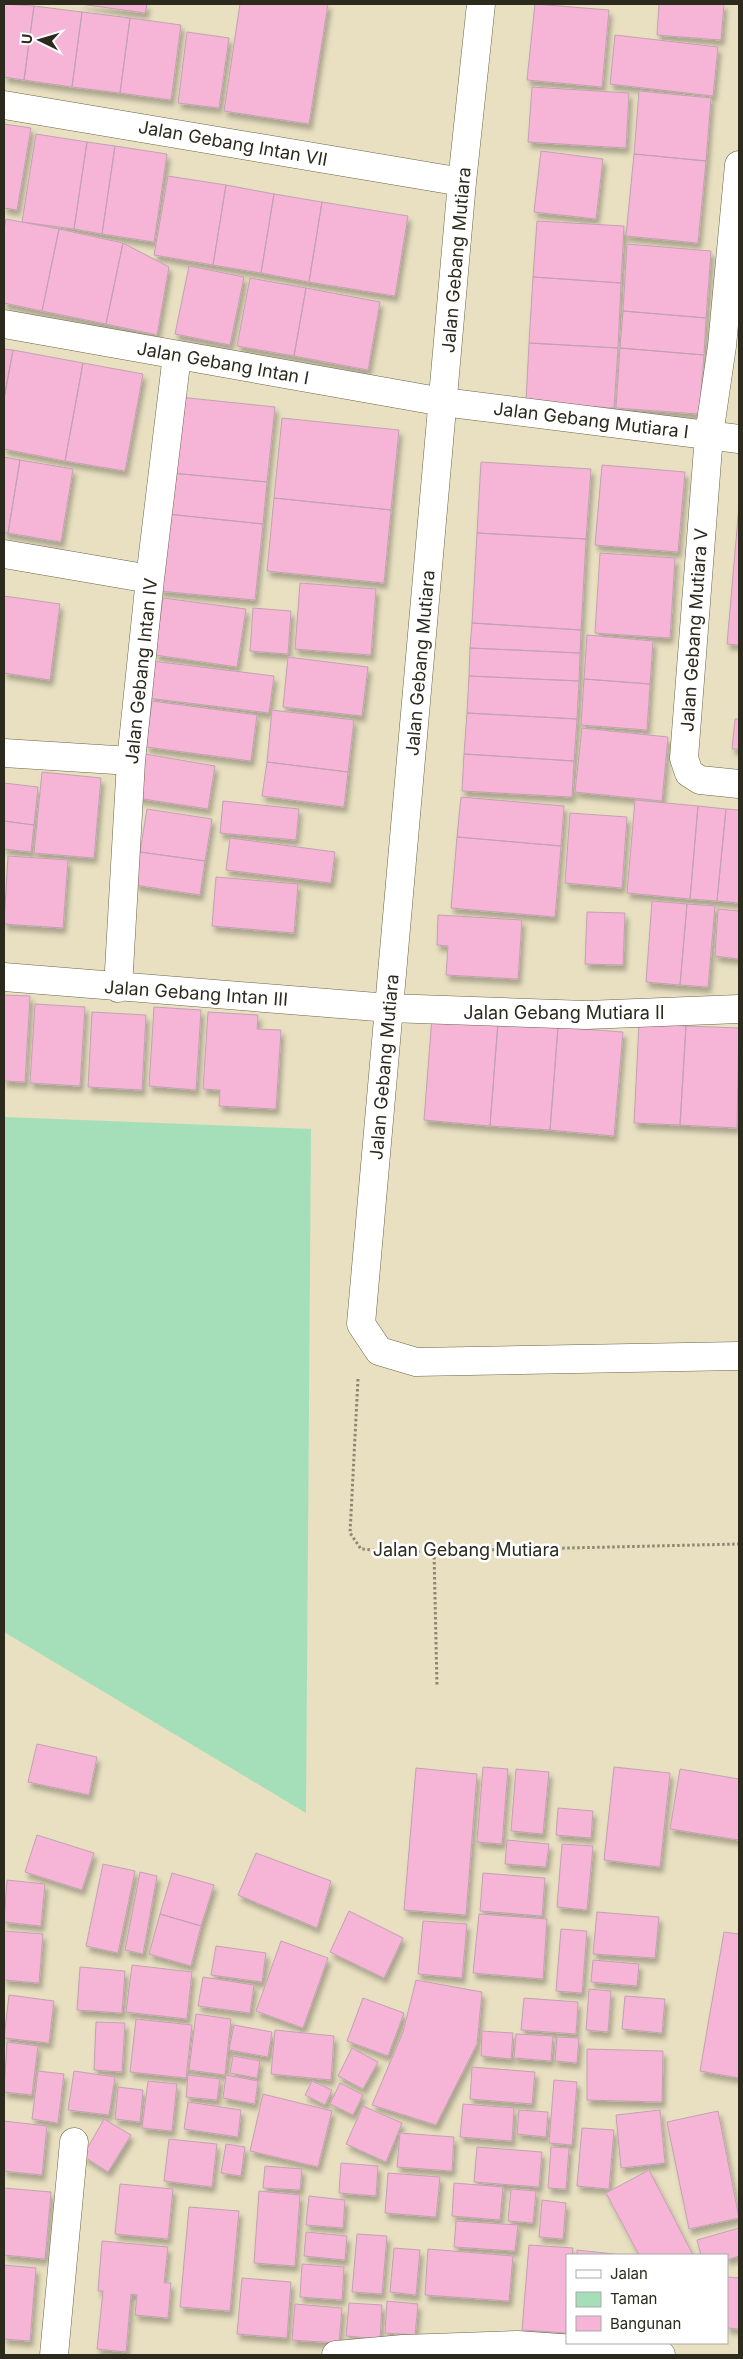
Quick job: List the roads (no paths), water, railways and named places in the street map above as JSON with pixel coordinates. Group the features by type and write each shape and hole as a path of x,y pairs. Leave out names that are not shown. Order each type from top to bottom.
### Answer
{"street":[{"name":"Jalan Gebang Mutiara","path":"482,4 462,182 361,1324 379,1351 416,1362 739,1356"},
{"name":"Jalan Gebang Intan VII","path":"4,104 462,182"},
{"name":"Jalan Gebang Mutiara V","path":"739,165 731,347 709,435 684,758 689,773 700,780 739,784"},
{"name":"Jalan Gebang Intan I","path":"4,324 443,402"},
{"name":"Jalan Gebang Intan IV","path":"118,988 131,761 176,355"},
{"name":"Jalan Gebang Mutiara I","path":"443,402 739,439"},
{"path":"4,554 150,579"},
{"path":"4,753 131,761"},
{"name":"Jalan Gebang Intan III","path":"4,977 118,988 389,1008"},
{"name":"Jalan Gebang Mutiara II","path":"389,1008 586,1015 739,1009"},
{"path":"54,2355 74,2142"},
{"path":"336,2355 403,2349 516,2345 661,2355"}]}
